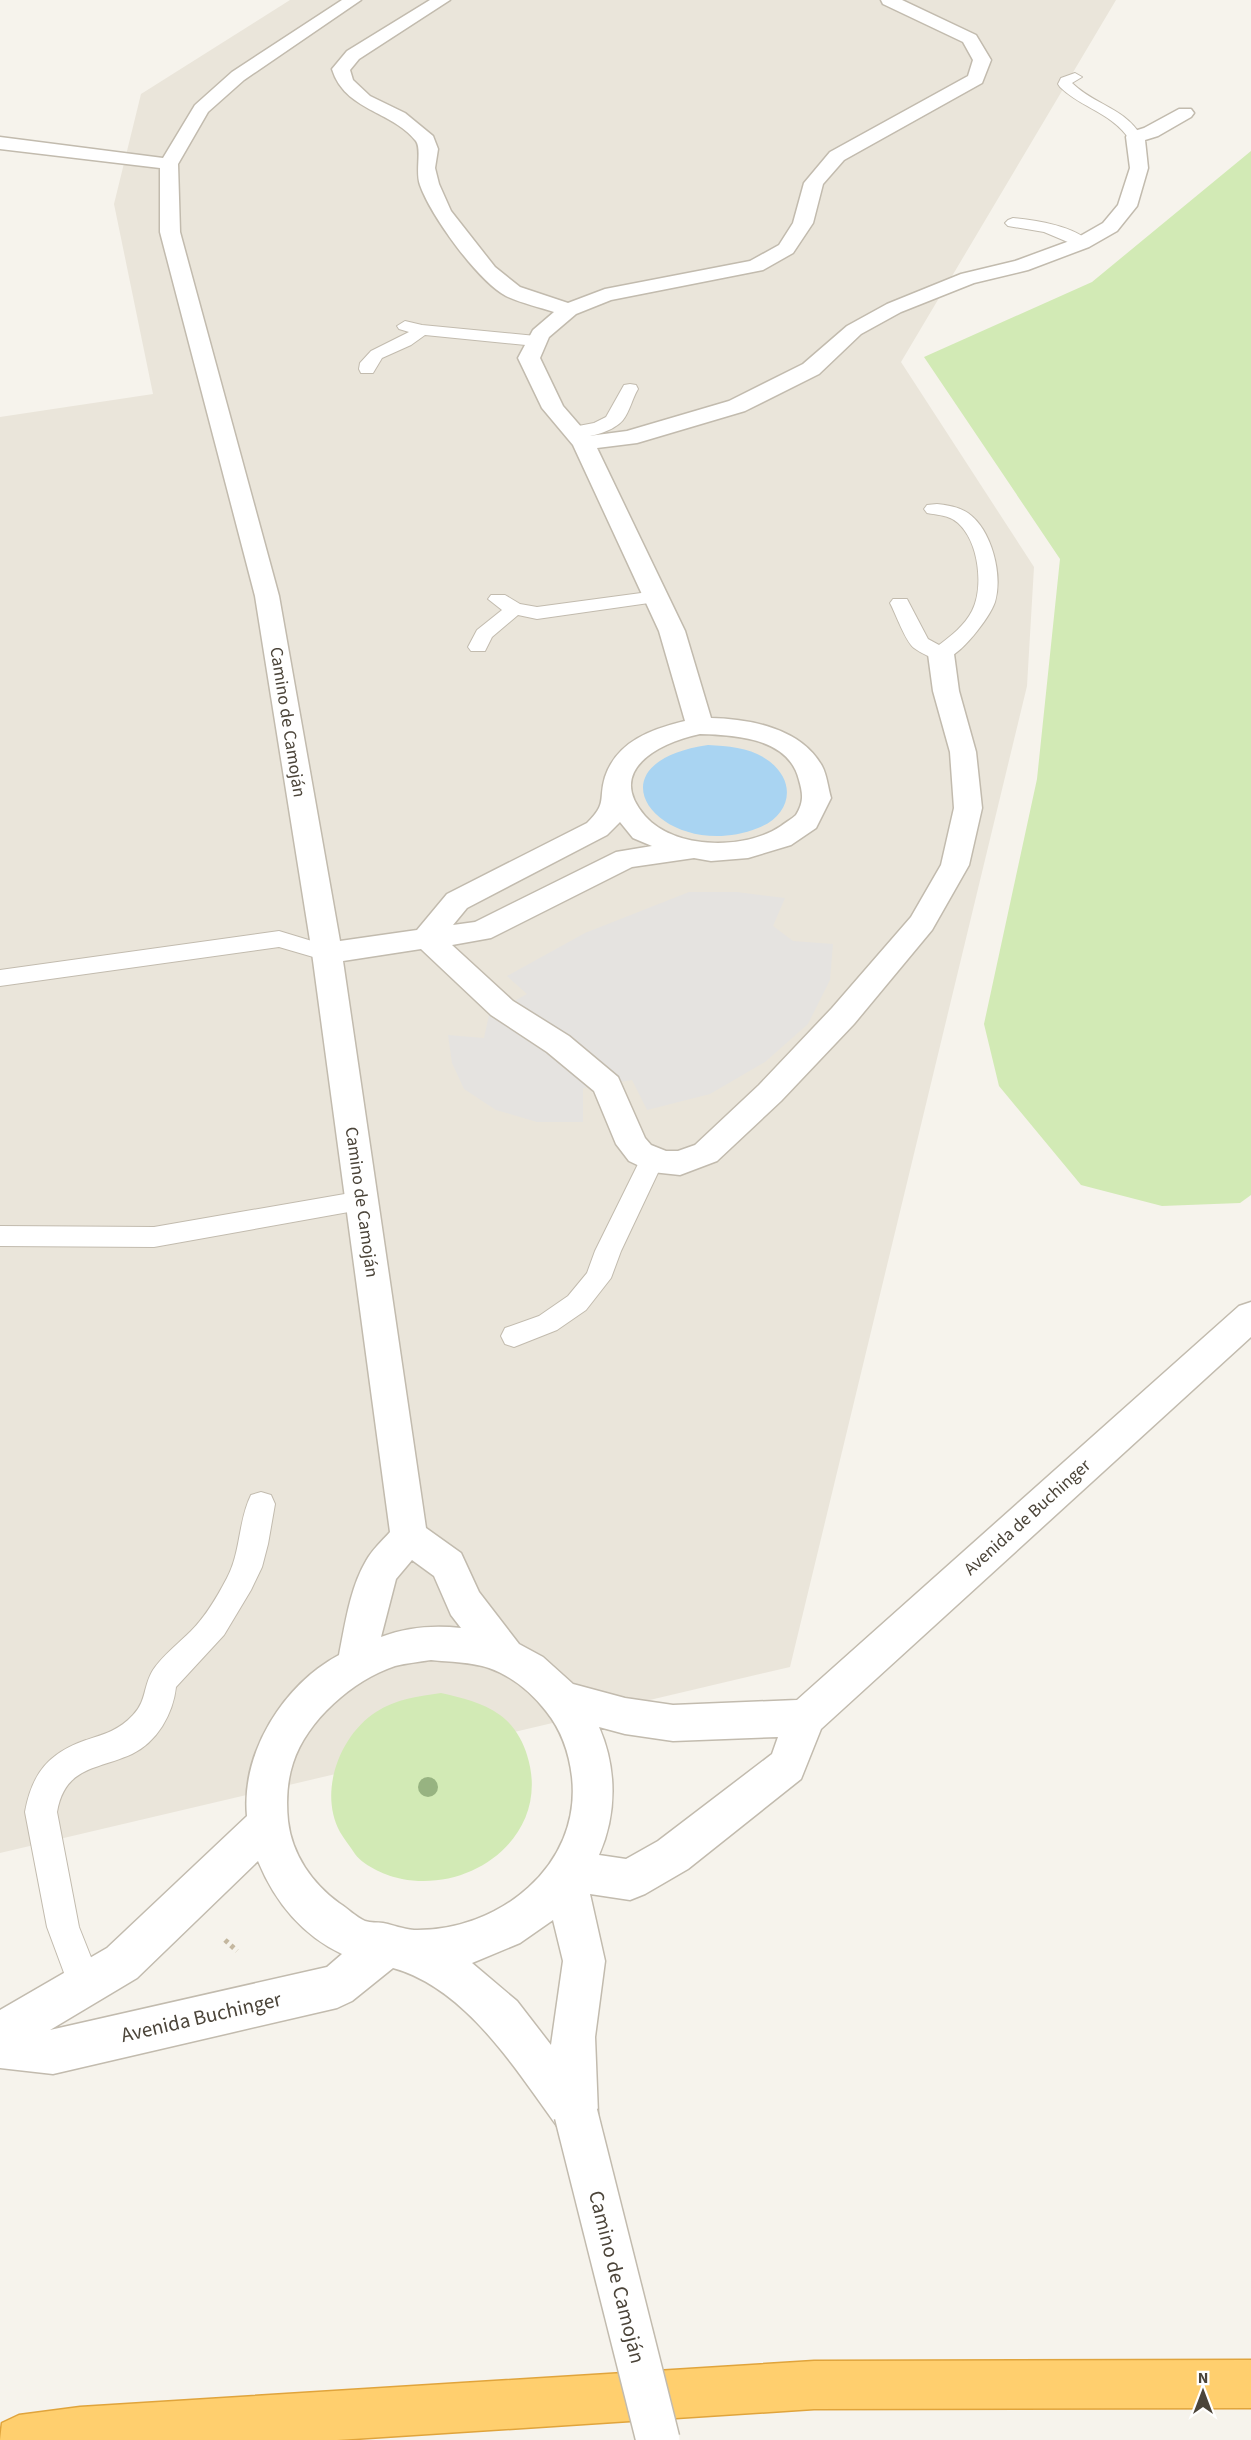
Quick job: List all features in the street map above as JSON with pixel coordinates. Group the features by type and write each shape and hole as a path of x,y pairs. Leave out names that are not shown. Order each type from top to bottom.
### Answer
{"highway":[{"path":"19,2440 80,2432 814,2385 1251,2384"}],"street":[{"path":"0,143 169,164 201,109 238,76 353,0"},
{"path":"442,0 353,55 341,69 345,82 364,100 399,117 426,140 429,149 426,168 429,184 442,212 488,271 513,291 569,310"},
{"path":"700,726 672,631 579,437 553,408 529,358 540,334 569,310 605,295 756,266 786,249 803,223 814,183 837,156 976,79 981,60 970,39 889,0"},
{"path":"579,437 629,438 737,406 811,369 854,330 894,308 968,278 1021,266 1082,243 1110,227 1127,206 1139,168 1129,142 1185,113"},
{"name":"Camino de Camoján","path":"169,164 170,232 267,596 327,953 410,1536"},
{"path":"427,938 502,1008 558,1044 608,1085 632,1144 652,1160 680,1163 706,1153 770,1093 843,1016 922,923 955,865 968,808 963,752 946,691 941,654"},
{"path":"427,938 457,901 597,829 611,815 617,796 618,778 626,762 640,747 662,735 700,726 742,728 768,736 790,747 807,762 816,779 818,797 811,815 797,830 776,842 749,850 720,853 690,850 663,842 641,830 626,814 617,796"},
{"path":"327,953 481,931 626,859 690,850"},
{"name":"Avenida de Buchinger","path":"567,1875 630,1880 673,1855 787,1766 805,1718 1251,1316"},
{"path":"356,1665 366,1615 380,1571 410,1536 448,1565 464,1603 505,1656"},
{"path":"431,1643 469,1645 505,1656 538,1674 564,1700 582,1731 593,1767 593,1804 584,1843 567,1875 535,1910 498,1933 457,1947 401,1948 359,1940 314,1912 283,1872 267,1825 267,1787 278,1749 297,1716 324,1687 356,1665 392,1650 431,1643"},
{"path":"564,1700 625,1716 673,1723 805,1718"},
{"path":"0,2034 122,1964 267,1825"},
{"name":"Camino de Camoján","path":"567,1875 584,1961 573,2037 576,2114 658,2440"},
{"name":"Camino de Camoján","path":"401,1948 465,1983 502,2016 576,2114"},
{"name":"Avenida Buchinger","path":"0,2046 53,2052 337,1986 401,1948"}],"lane":[{"path":"1075,78 1066,81 1065,84 1071,91 1119,118 1131,128 1129,142"},
{"path":"1013,223 1057,230 1082,243"},
{"path":"367,369 368,364 378,354 407,341 413,328 537,341"},
{"path":"579,437 616,420 624,397 630,389"},
{"path":"900,603 920,643 941,654 958,641 982,610 989,588 987,567 981,548 967,522 954,513 933,509"},
{"path":"478,647 484,634 506,604 525,612 549,612 656,597"},
{"path":"0,978 279,939 327,953"},
{"path":"514,1336 548,1323 577,1303 598,1278 608,1251 652,1160"},
{"path":"0,1236 154,1237 362,1201"},
{"path":"85,1985 63,1927 41,1812 42,1798 48,1784 70,1762 86,1754 101,1752 120,1745 137,1732 150,1717 159,1700 162,1682 214,1627 247,1567 261,1504"}],"shaded area":[{"path":"290,0 1116,0 901,362 1034,567 1027,686 790,1667 0,1853 0,417 153,394 114,204 141,94"},
{"path":"689,892 737,892 785,898 773,926 793,941 833,944 830,980 808,1024 765,1062 710,1094 647,1110 632,1080 583,1088 583,1122 537,1122 496,1110 464,1089 452,1063 448,1035 484,1038 489,1015 527,994 507,976 585,933"}],"green space":[{"path":"1251,151 1251,1195 1240,1203 1162,1206 1081,1185 999,1086 984,1024 1037,779 1060,559 924,357 1092,282"},
{"path":"441,1693 486,1707 500,1715 513,1728 527,1755 532,1783 528,1809 518,1832 501,1852 480,1866 456,1876 429,1881 402,1879 377,1870 364,1863 355,1854 340,1832 334,1816 331,1800 332,1783 343,1750 363,1722 376,1712 400,1701"}],"water":[{"path":"708,745 748,750 769,761 778,770 787,789 786,798 777,816 769,823 724,836 693,833 668,823 650,808 643,789 649,771 670,756"}]}
